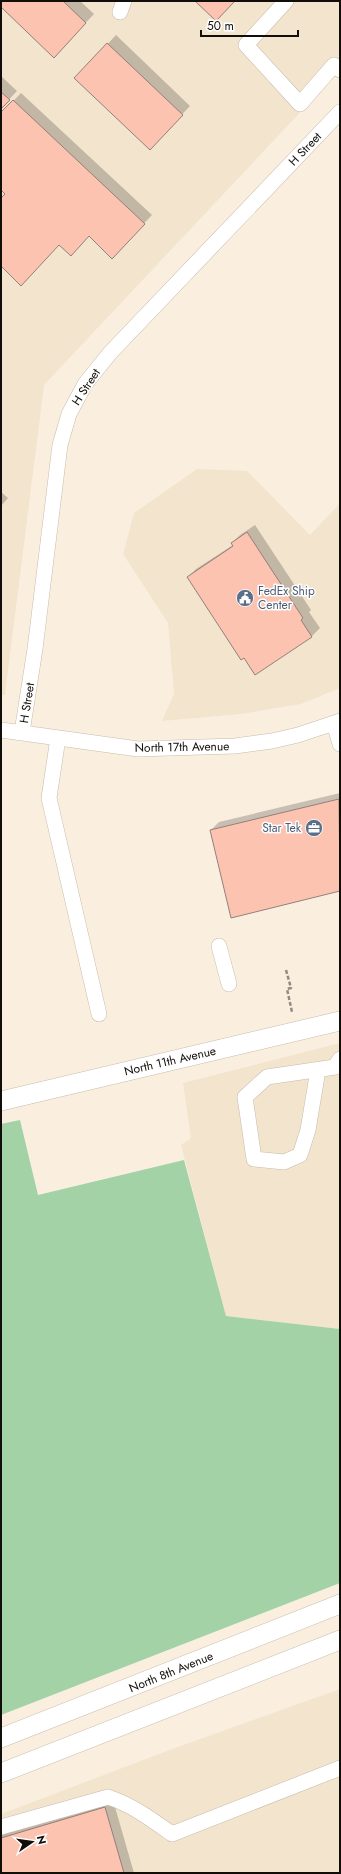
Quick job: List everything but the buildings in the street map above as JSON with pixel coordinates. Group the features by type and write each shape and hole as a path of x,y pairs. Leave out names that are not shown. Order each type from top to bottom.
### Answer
{"main road":[{"name":"North 11th Avenue","path":"1,1101 340,1025"},
{"name":"North 8th Avenue","path":"1,1738 340,1604"},
{"path":"1,1773 340,1640"}],"street":[{"path":"286,1 246,45 300,104 334,65 340,70"},
{"name":"H Street","path":"1,730 22,732 36,649 60,445 69,414 85,384 123,338 340,112"},
{"path":"337,722 340,744"},
{"name":"North 17th Avenue","path":"22,732 138,749 235,746 279,739 337,722"},
{"path":"58,738 49,798 99,1014"},
{"path":"219,946 228,984"},
{"path":"318,1070 308,1130 300,1155 284,1162 254,1159 245,1097 267,1077 335,1067 340,1059"},
{"path":"1,1827 108,1797 144,1813 172,1834 340,1768"}],"path":[{"path":"286,970 291,988 287,989 292,1012"}],"shaded area":[{"path":"1,1 340,1 340,70 44,385 5,695 1,695"},
{"path":"197,469 247,471 310,535 340,503 340,688 301,704 241,714 162,721 174,694 168,623 123,554 134,513"},
{"path":"340,1043 340,1329 226,1316 181,1145 191,1138 183,1083"},
{"path":"340,1689 340,1873 1,1873 1,1814 175,1748"}],"green space":[{"path":"20,1120 38,1195 184,1160 226,1316 340,1329 340,1583 1,1715 1,1124"}],"place":[{"name":"FedEx Ship Center","path":"245,598"},
{"name":"Star Tek","path":"314,828"}]}
